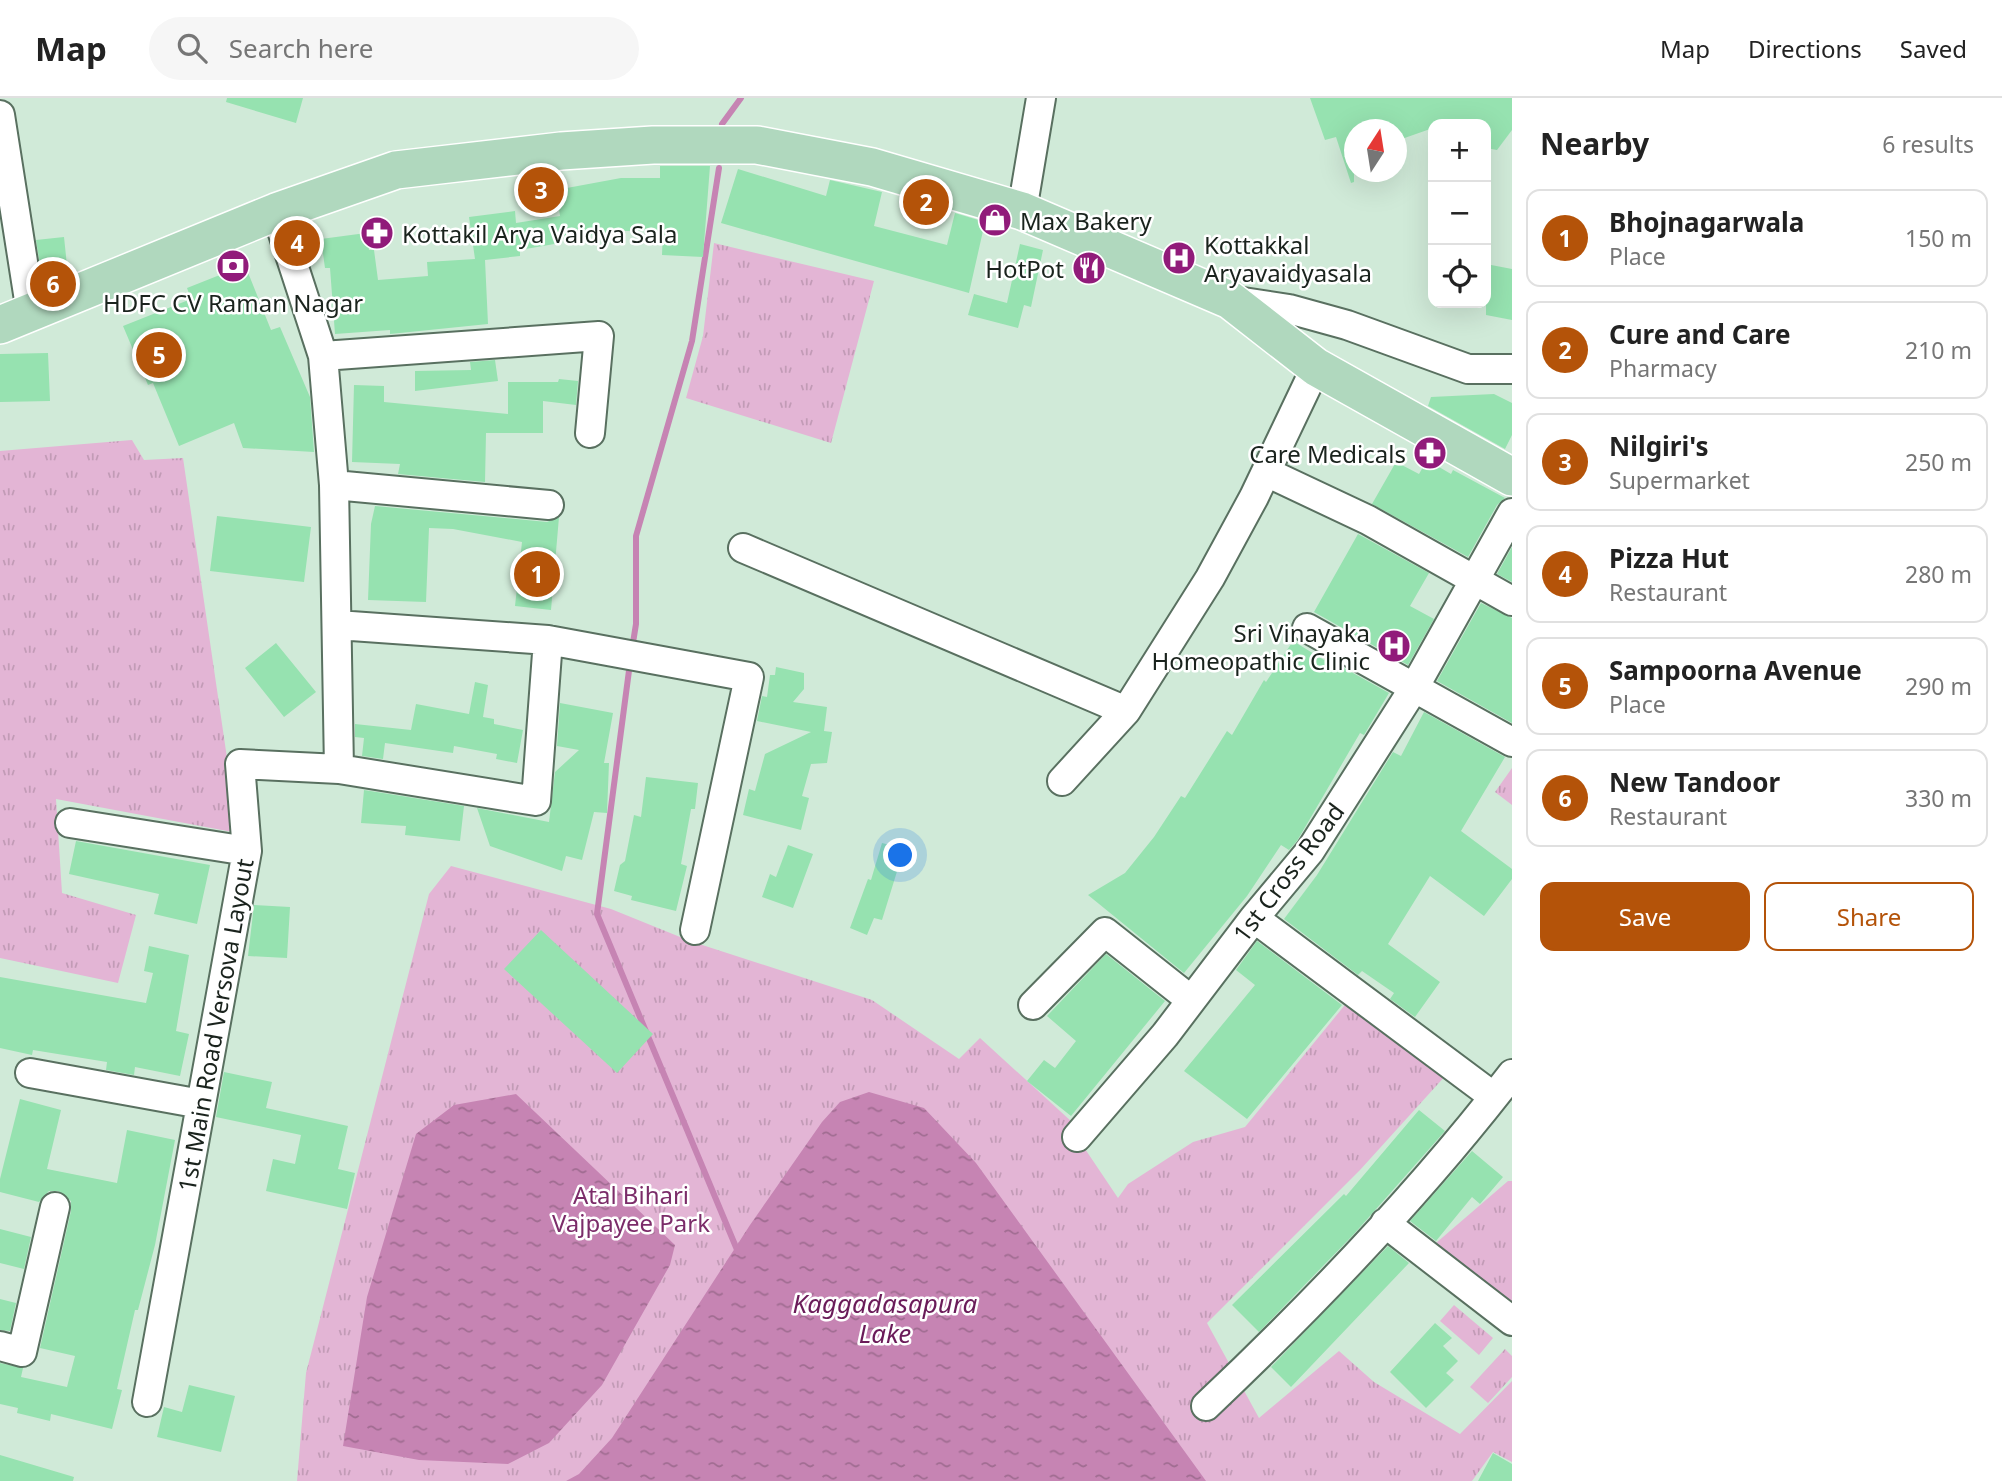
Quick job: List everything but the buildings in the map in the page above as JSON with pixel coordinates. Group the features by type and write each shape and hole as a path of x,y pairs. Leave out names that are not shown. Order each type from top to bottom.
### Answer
{"main road":[{"path":"16,319 276,212 396,170 561,151 653,145 757,145 872,167 1022,211 1230,300 1316,367 1512,477"}],"street":[{"path":"1022,211 1041,98"},
{"path":"0,115 16,319"},
{"path":"276,212 323,356 334,485 338,769 536,801 548,640"},
{"path":"1230,300 1312,316 1468,369 1512,369"},
{"path":"323,356 599,337 590,433"},
{"path":"1062,781 1126,711 1210,578 1266,472 1316,367"},
{"path":"1266,472 1368,520 1512,601"},
{"path":"334,485 549,505"},
{"name":"1st Cross Road","path":"1077,1138 1310,851 1414,688 1512,513"},
{"path":"744,548 1126,711"},
{"path":"337,625 548,640 749,677 695,930"},
{"path":"1307,628 1512,742"},
{"name":"1st Main Road Versova Layout","path":"147,1402 247,851 240,764 338,769"},
{"path":"70,823 247,851"},
{"path":"1254,918 1494,1097"},
{"path":"1033,1006 1105,932 1191,1000"},
{"path":"30,1073 201,1104"},
{"path":"1206,1406 1253,1362 1385,1223 1512,1074"},
{"path":"0,1346 23,1352 55,1207"},
{"path":"1385,1223 1512,1321"}],"green space":[{"path":"714,243 874,281 831,443 686,398 703,336"},
{"path":"132,440 144,460 183,458 238,833 56,799 62,893 136,915 118,983 0,958 0,451"},
{"path":"1512,768 1512,805 1495,792"},
{"name":"Atal Bihari Vajpayee Park","path":"451,866 611,909 690,941 872,1000 959,1059 980,1038 1072,1122 1067,1129 1077,1137 1118,1198 1128,1184 1193,1142 1245,1127 1349,1000 1447,1074 1360,1170 1207,1323 1259,1418 1339,1351 1374,1382 1460,1434 1512,1381 1512,1462 1493,1452 1472,1481 297,1481 306,1373 429,894"},
{"path":"1508,1181 1512,1181 1512,1303 1436,1243"},
{"path":"1454,1305 1493,1338 1479,1355 1440,1321"},
{"path":"1505,1349 1512,1356 1512,1377 1488,1403 1470,1387"}],"water":[{"name":"Kaggadasapura Lake","path":"869,1092 924,1108 976,1163 1206,1481 566,1481 579,1474 612,1438 750,1225 822,1122 840,1102"},
{"path":"516,1094 675,1245 670,1265 602,1385 549,1443 508,1464 419,1460 343,1446 367,1297 416,1134 454,1105"}],"waterway":[{"path":"722,124 741,98"},
{"path":"632,649 636,624 636,536 692,341 719,168"},
{"path":"630,663 597,914 738,1252"}],"place":[{"name":"Nilgiri's","path":"541,190"},
{"name":"Cure and Care","path":"926,202"},
{"name":"Max Bakery","path":"995,220"},
{"name":"Kottakil Arya Vaidya Sala","path":"377,233"},
{"name":"Pizza Hut","path":"297,243"},
{"name":"Kottakkal Aryavaidyasala","path":"1179,258"},
{"name":"HDFC CV Raman Nagar","path":"233,266"},
{"name":"HotPot","path":"1089,268"},
{"name":"New Tandoor","path":"53,284"},
{"name":"Sampoorna Avenue","path":"159,355"},
{"name":"Care Medicals","path":"1430,453"},
{"name":"Bhojnagarwala","path":"537,574"},
{"name":"Sri Vinayaka Homeopathic Clinic","path":"1394,646"}]}
